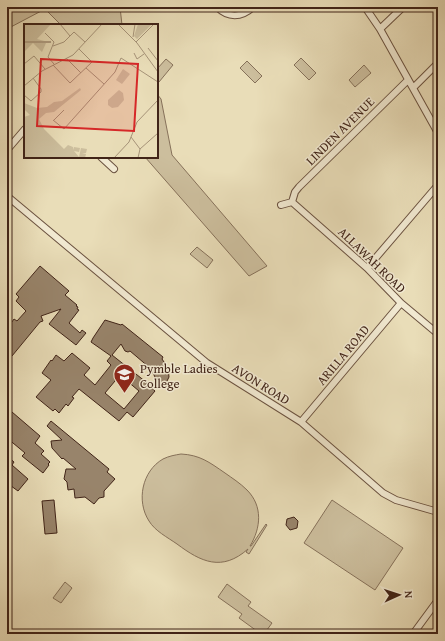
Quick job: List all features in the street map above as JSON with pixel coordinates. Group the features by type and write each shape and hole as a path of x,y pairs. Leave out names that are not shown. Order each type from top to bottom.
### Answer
{"street":[{"path":"216,7 222,13 235,16 248,12 253,7"},
{"path":"365,7 380,29 438,133"},
{"path":"380,29 403,7"},
{"path":"413,88 438,63"},
{"name":"LINDEN AVENUE","path":"292,202 295,192 408,80"},
{"path":"7,150 24,130"},
{"path":"101,158 114,168"},
{"path":"368,268 438,185"},
{"name":"AVON ROAD","path":"7,196 206,363 301,422 383,493 396,500 438,512"},
{"path":"281,205 292,202"},
{"name":"ALLAWAH ROAD","path":"292,202 368,268 401,303 438,334"},
{"name":"ARILLA ROAD","path":"301,422 401,303"},
{"path":"414,634 438,600"}],"shaded area":[{"path":"7,7 120,7 122,24 60,24 45,9 7,29"},
{"path":"301,58 316,73 309,80 294,65"},
{"path":"166,59 173,65 159,82 158,68"},
{"path":"247,61 262,76 255,83 240,68"},
{"path":"364,65 371,73 355,87 349,80"},
{"path":"158,95 161,99 172,155 267,266 249,276 146,158 158,158"},
{"path":"197,247 213,260 207,268 190,254"},
{"path":"181,454 194,456 209,462 239,483 252,496 256,503 259,517 254,539 250,546 266,524 267,525 249,554 246,552 248,549 229,560 212,562 203,560 162,534 154,528 149,521 145,513 142,496 146,479 150,471 163,459"},
{"path":"332,500 403,548 375,590 304,543"},
{"path":"65,582 72,588 61,603 53,598"},
{"path":"227,584 251,602 248,606 272,623 264,634 261,634 239,618 242,614 218,597"}],"building":[{"path":"40,266 69,291 65,295 77,305 77,309 79,310 69,323 80,333 82,330 86,333 76,345 49,324 61,309 41,316 43,321 40,322 7,361 7,333 11,328 9,326 14,319 17,321 26,311 16,301 19,297 16,294"},
{"path":"105,320 121,325 122,324 163,357 162,359 168,368 169,377 165,385 156,379 150,371 150,368 130,351 125,351 121,344 112,355 155,391 133,417 127,412 119,421 79,389 72,397 74,398 68,406 66,404 59,413 55,409 53,411 36,397 51,380 42,373 56,355 64,361 72,353 90,368 84,375 95,385 111,365 107,361 111,356 91,342","holes":["120,375 139,391 124,409 105,393"]},
{"path":"12,412 40,436 35,443 44,451 41,454 50,462 43,473 22,456 25,453 7,438 7,419"},
{"path":"51,421 109,469 107,472 115,479 104,491 104,497 99,498 94,504 85,497 75,498 74,489 68,490 67,482 64,479 66,469 76,469 63,458 62,459 52,448 51,441 62,440 47,426"},
{"path":"7,456 14,462 12,465 28,479 18,491 7,483"},
{"path":"54,500 57,533 45,534 42,501"},
{"path":"294,517 298,521 297,528 290,530 286,525 287,519"}],"railway":[{"path":"435,634 438,630"}],"place":[{"name":"Pymble Ladies College","path":"125,394"}]}
